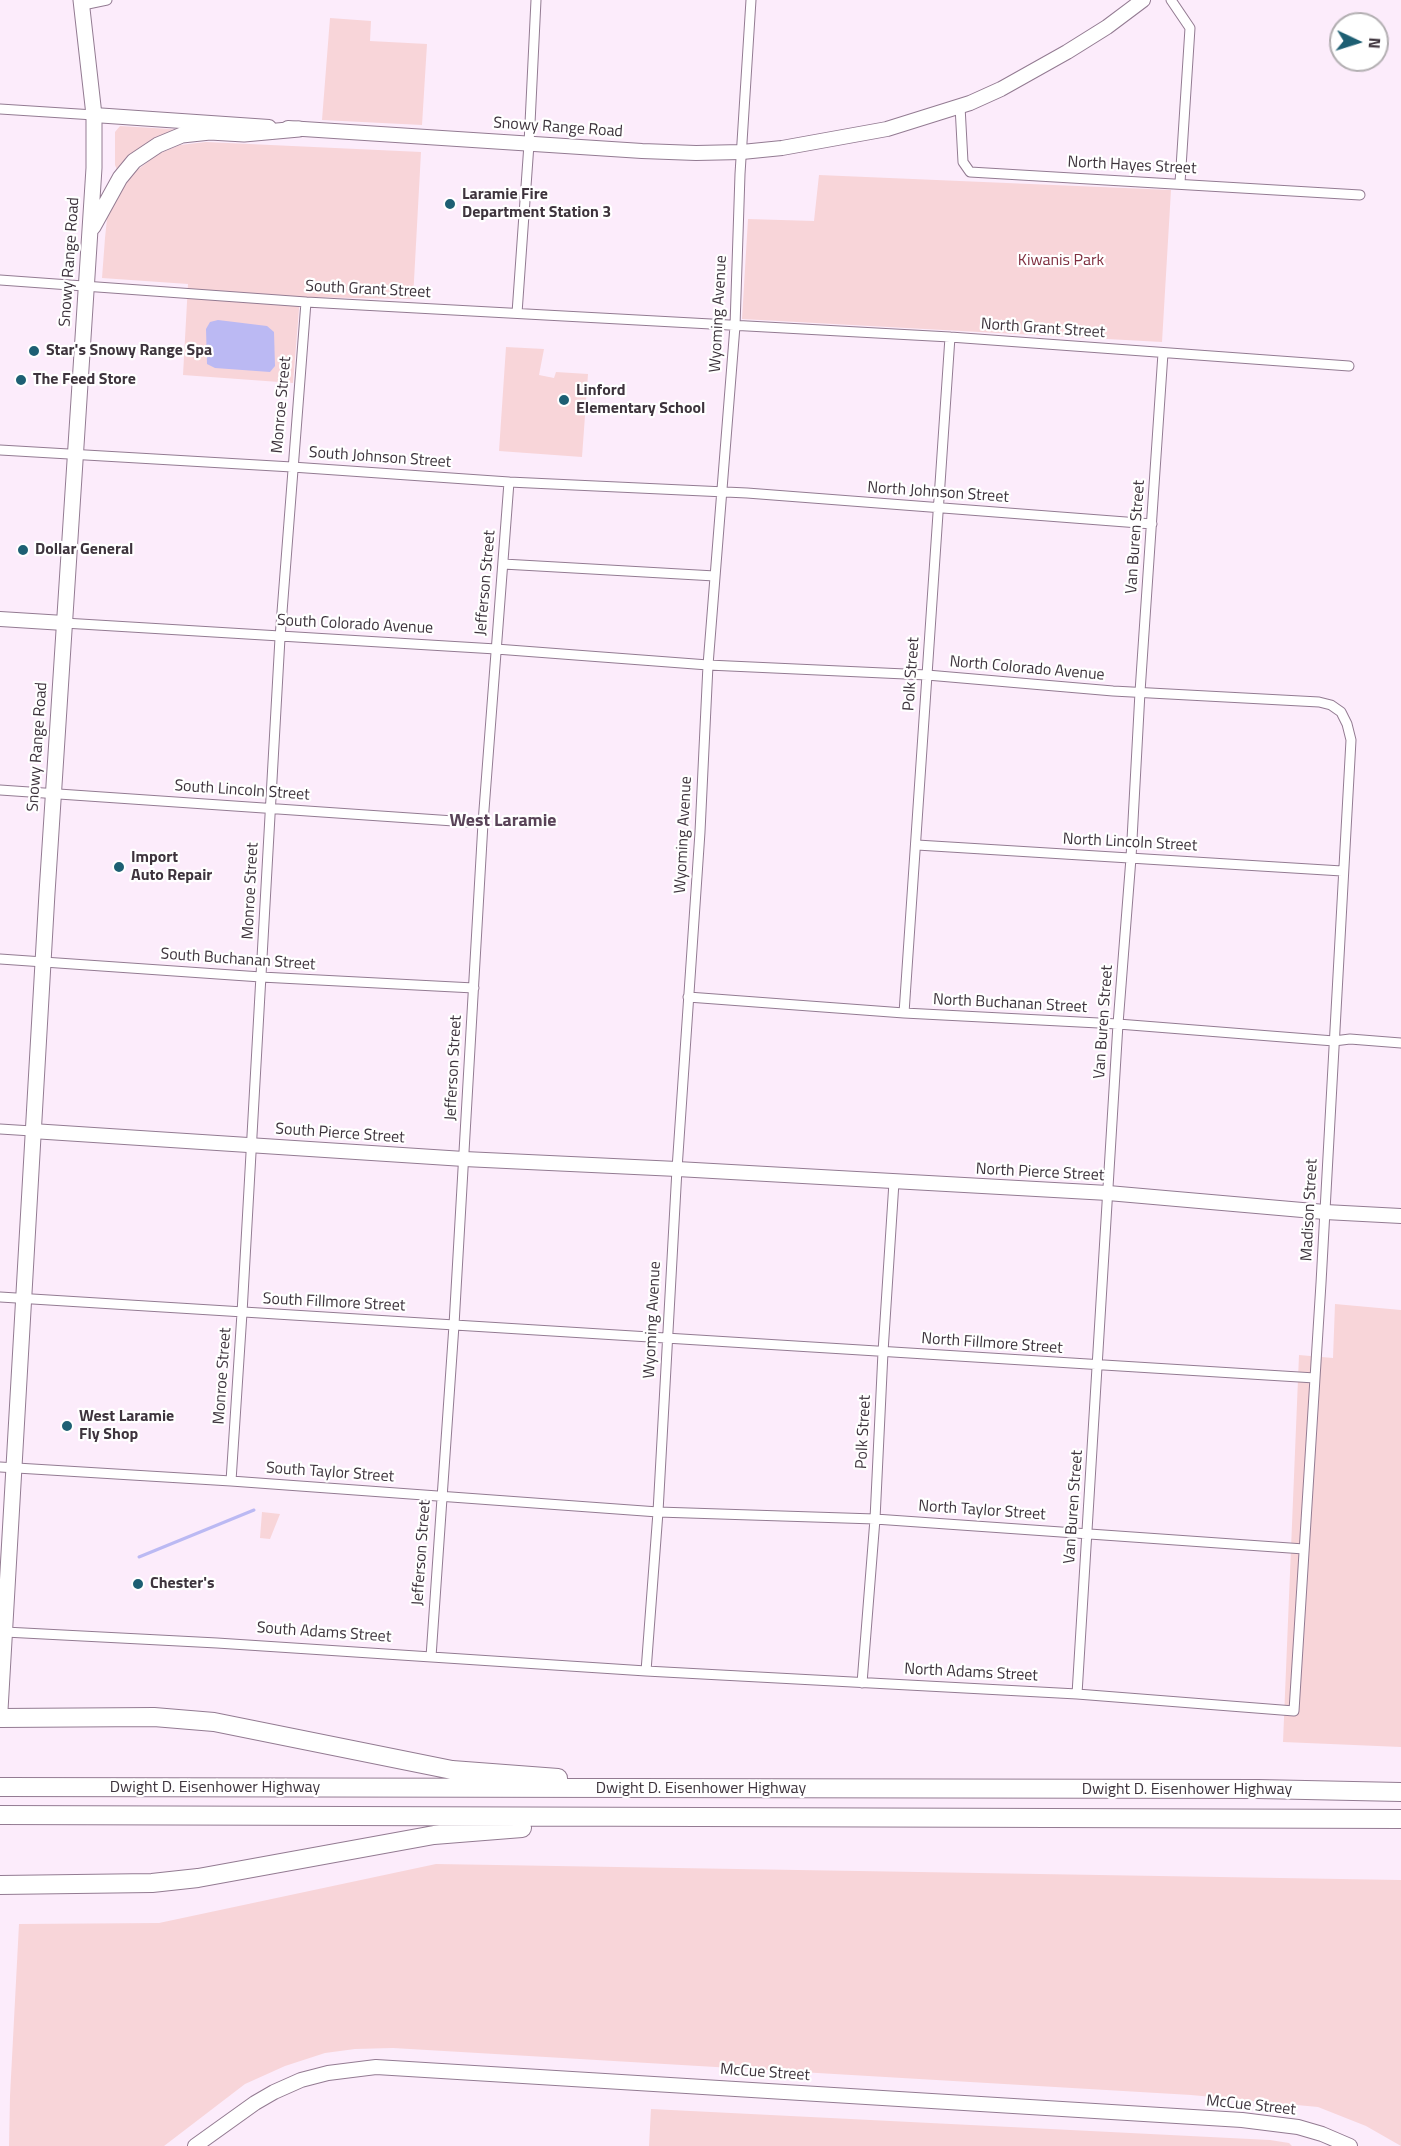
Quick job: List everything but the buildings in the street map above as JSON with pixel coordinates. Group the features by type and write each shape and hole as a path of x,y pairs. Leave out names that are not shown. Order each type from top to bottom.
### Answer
{"highway":[{"path":"0,1718 154,1717 214,1722 452,1770 716,1789"},
{"name":"Dwight D. Eisenhower Highway","path":"0,1787 1258,1789 1401,1792"},
{"name":"Dwight D. Eisenhower Highway","path":"0,1815 389,1815 766,1819 1401,1819"},
{"path":"0,1885 152,1883 198,1878 434,1835 492,1829 766,1819"}],"main road":[{"name":"Snowy Range Road","path":"0,1710 7,1467 24,1298 53,794 91,233 95,156 94,115 696,153 782,148 855,136 918,120 960,106 1001,89 1059,57 1107,27 1143,0"},
{"path":"82,3 94,115"},
{"path":"91,233 120,178 134,161 158,145 182,135 210,132 244,134 299,129"},
{"name":"South Colorado Avenue","path":"0,619 64,623"},
{"name":"South Pierce Street","path":"32,1131 464,1160 677,1169"},
{"name":"North Pierce Street","path":"677,1169 1108,1193 1325,1212 1401,1216"},
{"name":"McCue Street","path":"195,2146 255,2103 301,2080 328,2073 376,2067 1242,2120 1298,2127 1350,2146"}],"street":[{"path":"82,3 107,0"},
{"path":"517,313 530,144 536,0"},
{"name":"Wyoming Avenue","path":"646,1671 700,832 708,665 735,326 751,0"},
{"path":"1172,0 1190,28 1180,183"},
{"name":"North Hayes Street","path":"960,106 963,162 970,172 1360,195"},
{"path":"0,109 94,115"},
{"name":"South Grant Street","path":"0,280 306,302 735,326"},
{"name":"Monroe Street","path":"231,1481 280,638 306,302"},
{"name":"North Grant Street","path":"735,326 950,337 1349,366"},
{"name":"Polk Street","path":"904,1013 950,337"},
{"name":"Van Buren Street","path":"1077,1694 1118,1024 1131,858 1163,353"},
{"name":"South Johnson Street","path":"0,450 509,482 723,492"},
{"name":"Jefferson Street","path":"431,1657 454,1325 483,822 509,482"},
{"name":"North Johnson Street","path":"723,492 1152,524"},
{"path":"502,564 715,576"},
{"name":"South Colorado Avenue","path":"64,623 708,665"},
{"name":"North Colorado Avenue","path":"708,665 927,675 1140,692 1319,702 1331,705 1341,712"},
{"name":"Madison Street","path":"1294,1711 1351,740 1341,712"},
{"name":"South Lincoln Street","path":"0,790 483,822"},
{"name":"North Lincoln Street","path":"916,845 1342,871"},
{"name":"South Buchanan Street","path":"0,959 261,977 474,988"},
{"name":"North Buchanan Street","path":"688,998 904,1013 1118,1024 1334,1041 1350,1039 1401,1043"},
{"name":"South Pierce Street","path":"0,1129 32,1131"},
{"name":"Polk Street","path":"862,1683 876,1520 883,1352 894,1182"},
{"name":"South Fillmore Street","path":"0,1297 667,1338"},
{"name":"North Fillmore Street","path":"667,1338 1315,1378"},
{"name":"South Taylor Street","path":"7,1467 658,1512"},
{"name":"North Taylor Street","path":"658,1512 876,1520 1304,1549"},
{"name":"South Adams Street","path":"2,1632 646,1671"},
{"name":"North Adams Street","path":"646,1671 1077,1694 1294,1711"}],"green space":[{"path":"330,18 371,21 370,41 427,44 422,125 322,120"},
{"path":"120,126 186,130 118,172 115,165 115,132"},
{"path":"206,142 421,152 413,299 300,297 293,383 183,375 188,284 102,278 105,238 108,209 114,196 132,174 158,154 180,145"},
{"name":"Kiwanis Park","path":"819,175 1171,190 1162,342 742,319 748,219 814,221"},
{"path":"506,347 544,349 539,375 554,378 556,372 588,374 582,457 499,451"},
{"path":"1335,1304 1401,1310 1401,1747 1283,1742 1299,1355 1333,1358"},
{"path":"262,1512 280,1514 270,1539 260,1538"},
{"path":"436,1864 1401,1880 1401,2146 1366,2126 1318,2107 1191,2095 393,2048 325,2053 285,2066 245,2084 164,2146 9,2146 19,1924 159,1923"},
{"path":"651,2109 1270,2140 1289,2143 1292,2146 649,2146"}],"water":[{"path":"218,320 267,326 274,332 275,366 270,372 215,368 207,364 206,329 210,322"}],"waterway":[{"path":"139,1557 254,1510"}],"place":[{"name":"Laramie Fire Department Station 3","path":"450,204"},
{"name":"Star's Snowy Range Spa","path":"34,351"},
{"name":"The Feed Store","path":"21,380"},
{"name":"Linford Elementary School","path":"564,400"},
{"name":"Dollar General","path":"23,550"},
{"name":"Import Auto Repair","path":"119,867"},
{"name":"West Laramie Fly Shop","path":"67,1426"},
{"name":"Chester's","path":"138,1584"}],"district":[{"name":"West Laramie","path":"503,822"}]}
